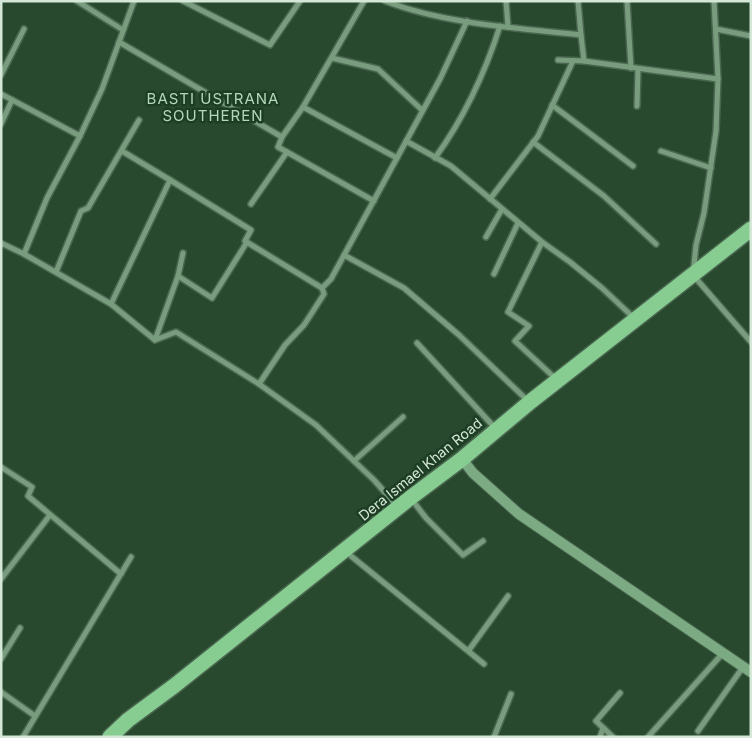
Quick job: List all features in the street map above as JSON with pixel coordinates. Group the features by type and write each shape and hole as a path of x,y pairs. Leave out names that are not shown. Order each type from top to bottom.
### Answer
{"highway":[{"name":"Dera Ismael Khan Road","path":"110,737 128,720 174,686 398,507 500,438 695,279 751,229"},
{"name":"Dera Ismael Khan Road","path":"123,737 416,505 465,463 496,429 530,402 636,319 751,240"}],"street":[{"path":"77,1 123,30"},
{"path":"24,254 47,198 80,136 102,89 134,1"},
{"path":"183,1 270,46 300,1"},
{"path":"364,1 303,107 278,146 374,201"},
{"path":"385,1 408,10 467,21 581,35"},
{"path":"506,1 508,27"},
{"path":"578,1 584,61"},
{"path":"627,1 631,68"},
{"path":"714,1 718,79 716,131 704,213 696,245 695,279 751,342"},
{"path":"322,288 331,279 374,201 440,79 467,21"},
{"path":"435,158 453,133 466,109 500,26"},
{"path":"1,74 24,29"},
{"path":"716,29 751,36"},
{"path":"119,42 282,137"},
{"path":"332,58 378,69 422,110"},
{"path":"558,60 584,61 718,79"},
{"path":"490,199 538,136 573,61"},
{"path":"636,106 638,69"},
{"path":"1,94 80,136"},
{"path":"1,124 12,100"},
{"path":"552,105 633,166"},
{"path":"303,107 397,158"},
{"path":"56,272 81,211 88,208 139,120"},
{"path":"406,141 451,166 518,223 602,288 636,319"},
{"path":"534,142 604,196 656,244"},
{"path":"122,151 251,230 245,241 247,242 212,298 178,276"},
{"path":"251,204 287,152"},
{"path":"661,152 711,168"},
{"path":"111,304 170,180"},
{"path":"486,237 502,209"},
{"path":"494,274 518,223"},
{"path":"247,242 322,288 324,294 304,325 285,345 259,384"},
{"path":"542,242 508,312 529,326 515,341 558,381"},
{"path":"1,243 24,254 111,304 155,340"},
{"path":"155,340 178,276 183,253"},
{"path":"344,255 404,288 530,402"},
{"path":"155,340 176,332 259,384 316,425 374,480 398,507"},
{"path":"417,343 496,429"},
{"path":"354,461 403,417"},
{"path":"465,463 473,473 519,514 747,669 698,732"},
{"path":"1,467 32,487 28,496 121,574"},
{"path":"416,505 426,518 463,555 483,541"},
{"path":"1,580 50,515"},
{"path":"352,556 484,664"},
{"path":"23,737 131,557"},
{"path":"469,650 508,596"},
{"path":"1,659 20,628"},
{"path":"648,737 723,653"},
{"path":"1,692 35,716"},
{"path":"613,737 596,721 620,693"},
{"path":"494,737 511,694"},
{"path":"600,737 603,728"}],"district":[{"name":"BASTI USTRANA SOUTHEREN","path":"213,106"}]}
